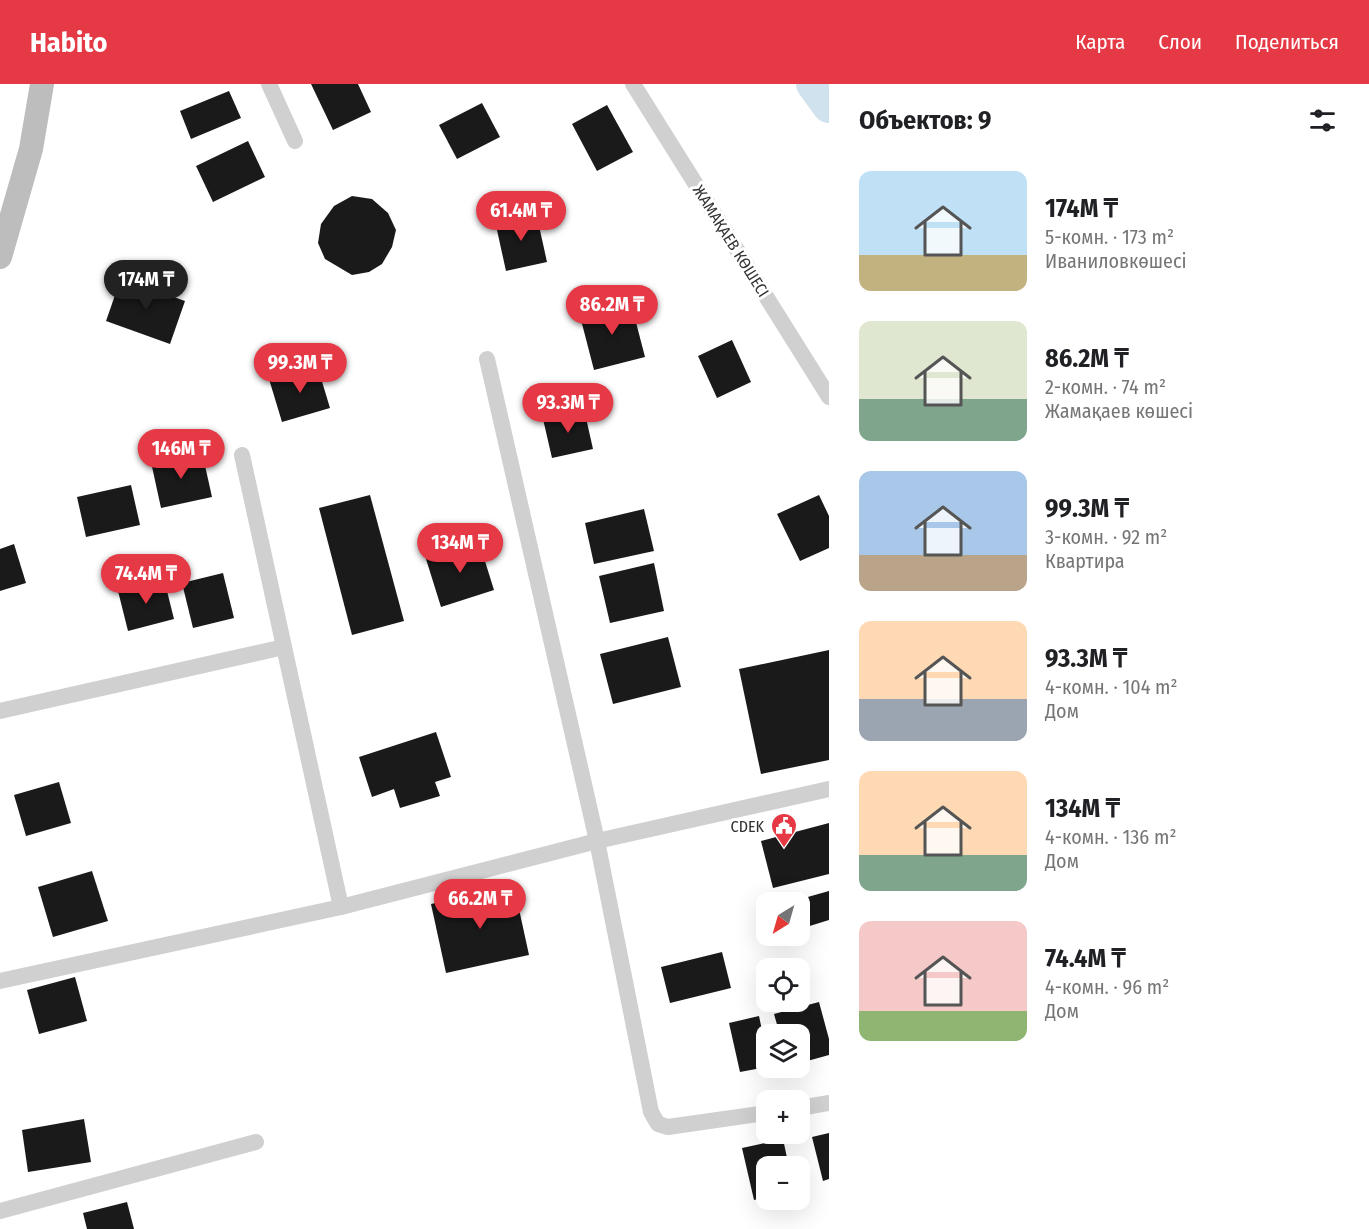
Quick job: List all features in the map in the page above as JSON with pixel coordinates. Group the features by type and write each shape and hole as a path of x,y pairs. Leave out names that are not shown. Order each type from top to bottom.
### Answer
{"street":[{"path":"0,257 31,149 42,84"},
{"path":"269,84 295,141"},
{"name":"ЖАМАҚАЕВ КӨШЕСІ","path":"633,84 829,397"},
{"path":"487,359 597,841 651,1112 658,1124 668,1127 756,1114"},
{"path":"242,455 341,907"},
{"path":"0,711 284,647"},
{"path":"0,981 341,907 597,841 829,789"},
{"path":"810,1106 829,1103"},
{"path":"0,1211 256,1142"}],"building":[{"path":"311,84 358,84 371,112 333,130"},
{"path":"229,91 241,118 191,139 180,111"},
{"path":"482,103 500,137 457,159 439,125"},
{"path":"607,105 633,152 597,171 572,124"},
{"path":"248,141 265,177 213,202 196,166"},
{"path":"352,196 372,199 388,213 396,230 392,247 382,264 369,272 352,275 325,259 318,243 321,224 334,206"},
{"path":"536,212 547,262 506,271 495,221"},
{"path":"121,278 185,301 170,344 106,321"},
{"path":"631,303 645,357 594,370 580,316"},
{"path":"732,340 751,382 717,398 698,356"},
{"path":"317,365 330,408 282,422 269,379"},
{"path":"584,409 593,449 552,458 543,419"},
{"path":"202,452 212,497 161,508 151,462"},
{"path":"131,485 140,525 86,537 77,497"},
{"path":"370,495 404,621 352,635 319,508"},
{"path":"819,495 829,516 829,548 800,561 777,514"},
{"path":"644,509 654,551 594,564 585,523"},
{"path":"479,542 494,590 441,607 426,559"},
{"path":"14,544 26,583 0,591 0,549"},
{"path":"654,563 664,611 610,623 599,576"},
{"path":"223,573 234,618 193,628 182,583"},
{"path":"164,579 174,619 128,631 118,591"},
{"path":"668,637 681,687 613,704 600,654"},
{"path":"829,650 829,760 761,774 739,669"},
{"path":"436,732 451,777 435,782 440,796 400,808 394,789 372,797 359,757"},
{"path":"59,782 71,823 26,836 14,795"},
{"path":"829,823 829,874 773,888 761,841"},
{"path":"92,871 108,921 53,937 38,887"},
{"path":"514,886 529,955 446,973 431,904"},
{"path":"829,891 829,920 810,926 810,896"},
{"path":"722,952 731,988 670,1003 661,967"},
{"path":"75,977 87,1021 39,1034 27,990"},
{"path":"819,1002 829,1039 829,1055 810,1060 810,1024 777,1024 774,1014 810,1012 810,1004"},
{"path":"759,1016 761,1024 756,1024 756,1069 740,1072 729,1023"},
{"path":"84,1119 91,1162 28,1172 22,1130"},
{"path":"829,1133 829,1179 823,1181 812,1137"},
{"path":"760,1144 784,1144 787,1156 756,1156 756,1200 754,1200 742,1148"},
{"path":"127,1202 134,1229 87,1229 83,1213"}],"waterway":[{"path":"813,84 829,106"}],"place":[{"name":"CDEK","path":"784,849"}]}
